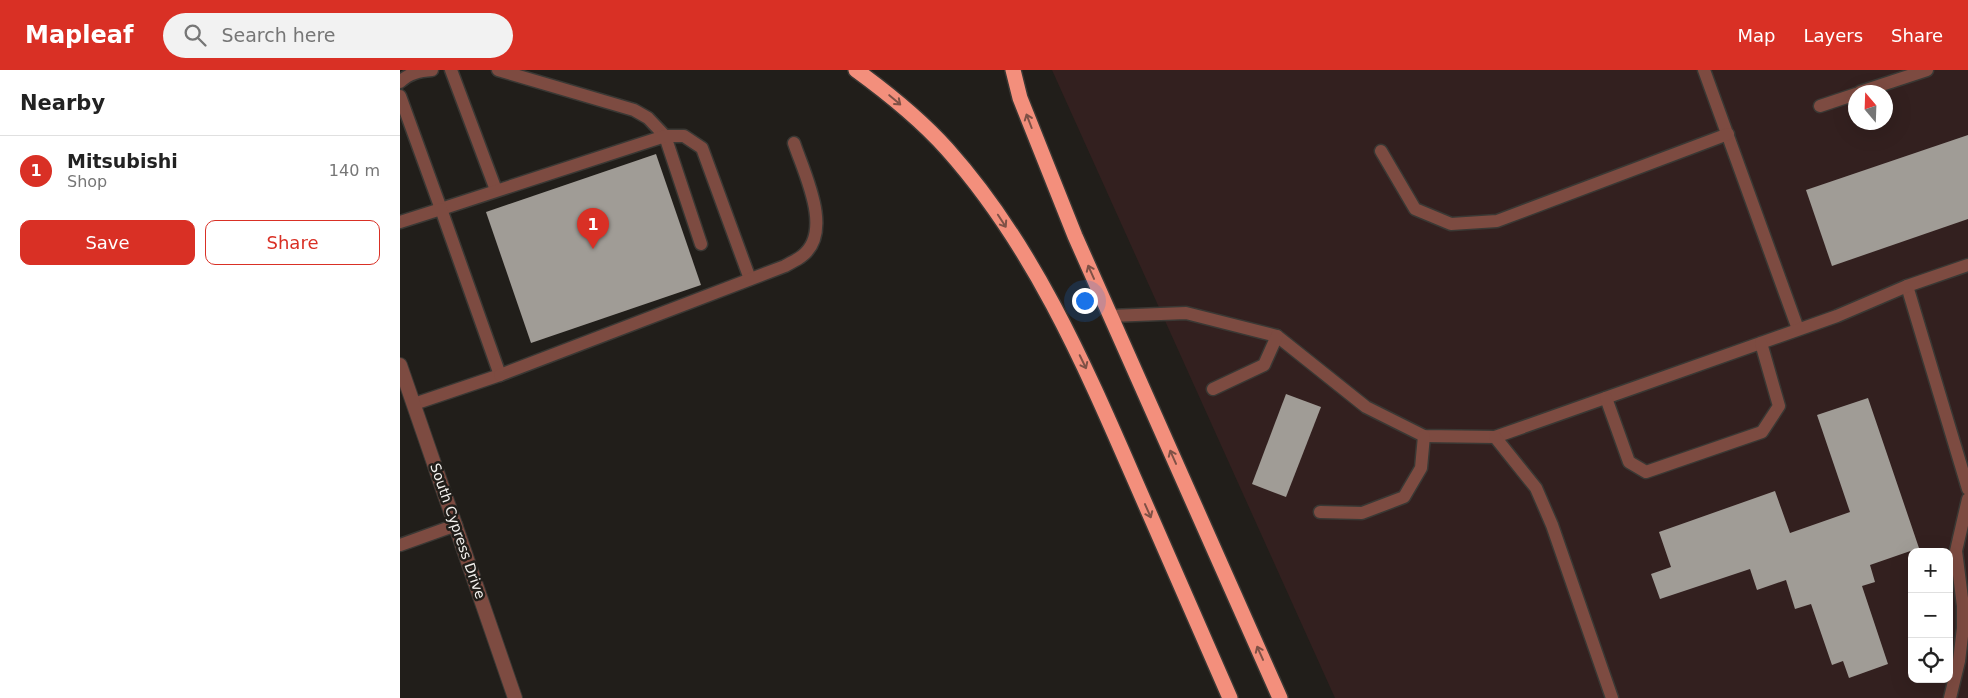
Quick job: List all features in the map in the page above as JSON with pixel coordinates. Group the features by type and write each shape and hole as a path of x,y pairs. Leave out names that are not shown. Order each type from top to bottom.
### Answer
{"highway":[{"path":"856,70 898,102 946,148 996,211 1031,265 1063,321 1091,380 1228,694"},
{"path":"1013,70 1020,98 1043,158 1110,316 1280,698"}],"street":[{"name":"South Cypress Drive","path":"400,365 515,698"}],"lane":[{"path":"400,82 405,76 432,70"},
{"path":"451,70 496,190"},
{"path":"498,70 634,110 648,118 665,136 700,244"},
{"path":"1704,70 1798,329"},
{"path":"1881,85 1927,70"},
{"path":"400,96 442,208 500,375"},
{"path":"1820,106 1848,97"},
{"path":"1381,151 1415,209 1451,224 1497,221 1728,134"},
{"path":"400,222 665,136 684,136 702,148 750,279"},
{"path":"414,404 500,375 784,266 803,256 812,244 817,225 816,209 794,143"},
{"path":"1110,316 1186,312 1277,336 1366,407 1424,436 1495,437 1836,316 1907,286 1968,265"},
{"path":"1907,286 1968,488"},
{"path":"1214,389 1264,365 1277,336"},
{"path":"1606,398 1629,462 1646,472 1762,432 1779,406 1761,343"},
{"path":"1320,512 1362,513 1404,498 1421,468 1424,436"},
{"path":"1495,437 1536,488 1552,525 1612,698"},
{"path":"1950,698 1960,661 1963,628 1963,606 1956,552 1968,499"},
{"path":"400,546 456,525"}],"shaded area":[{"path":"1052,70 1968,70 1968,698 1335,698"}],"building":[{"path":"1968,135 1968,219 1832,266 1806,190"},
{"path":"656,154 701,285 531,343 486,212"},
{"path":"1286,394 1321,407 1286,497 1252,484"},
{"path":"1868,398 1919,548 1908,548 1908,552 1870,565 1875,582 1862,586 1888,664 1849,678 1843,661 1832,665 1811,604 1795,609 1786,580 1757,590 1750,569 1660,599 1651,574 1671,567 1659,532 1775,491 1790,533 1850,512 1817,415"}],"place":[{"name":"Mitsubishi","path":"593,249"}]}
